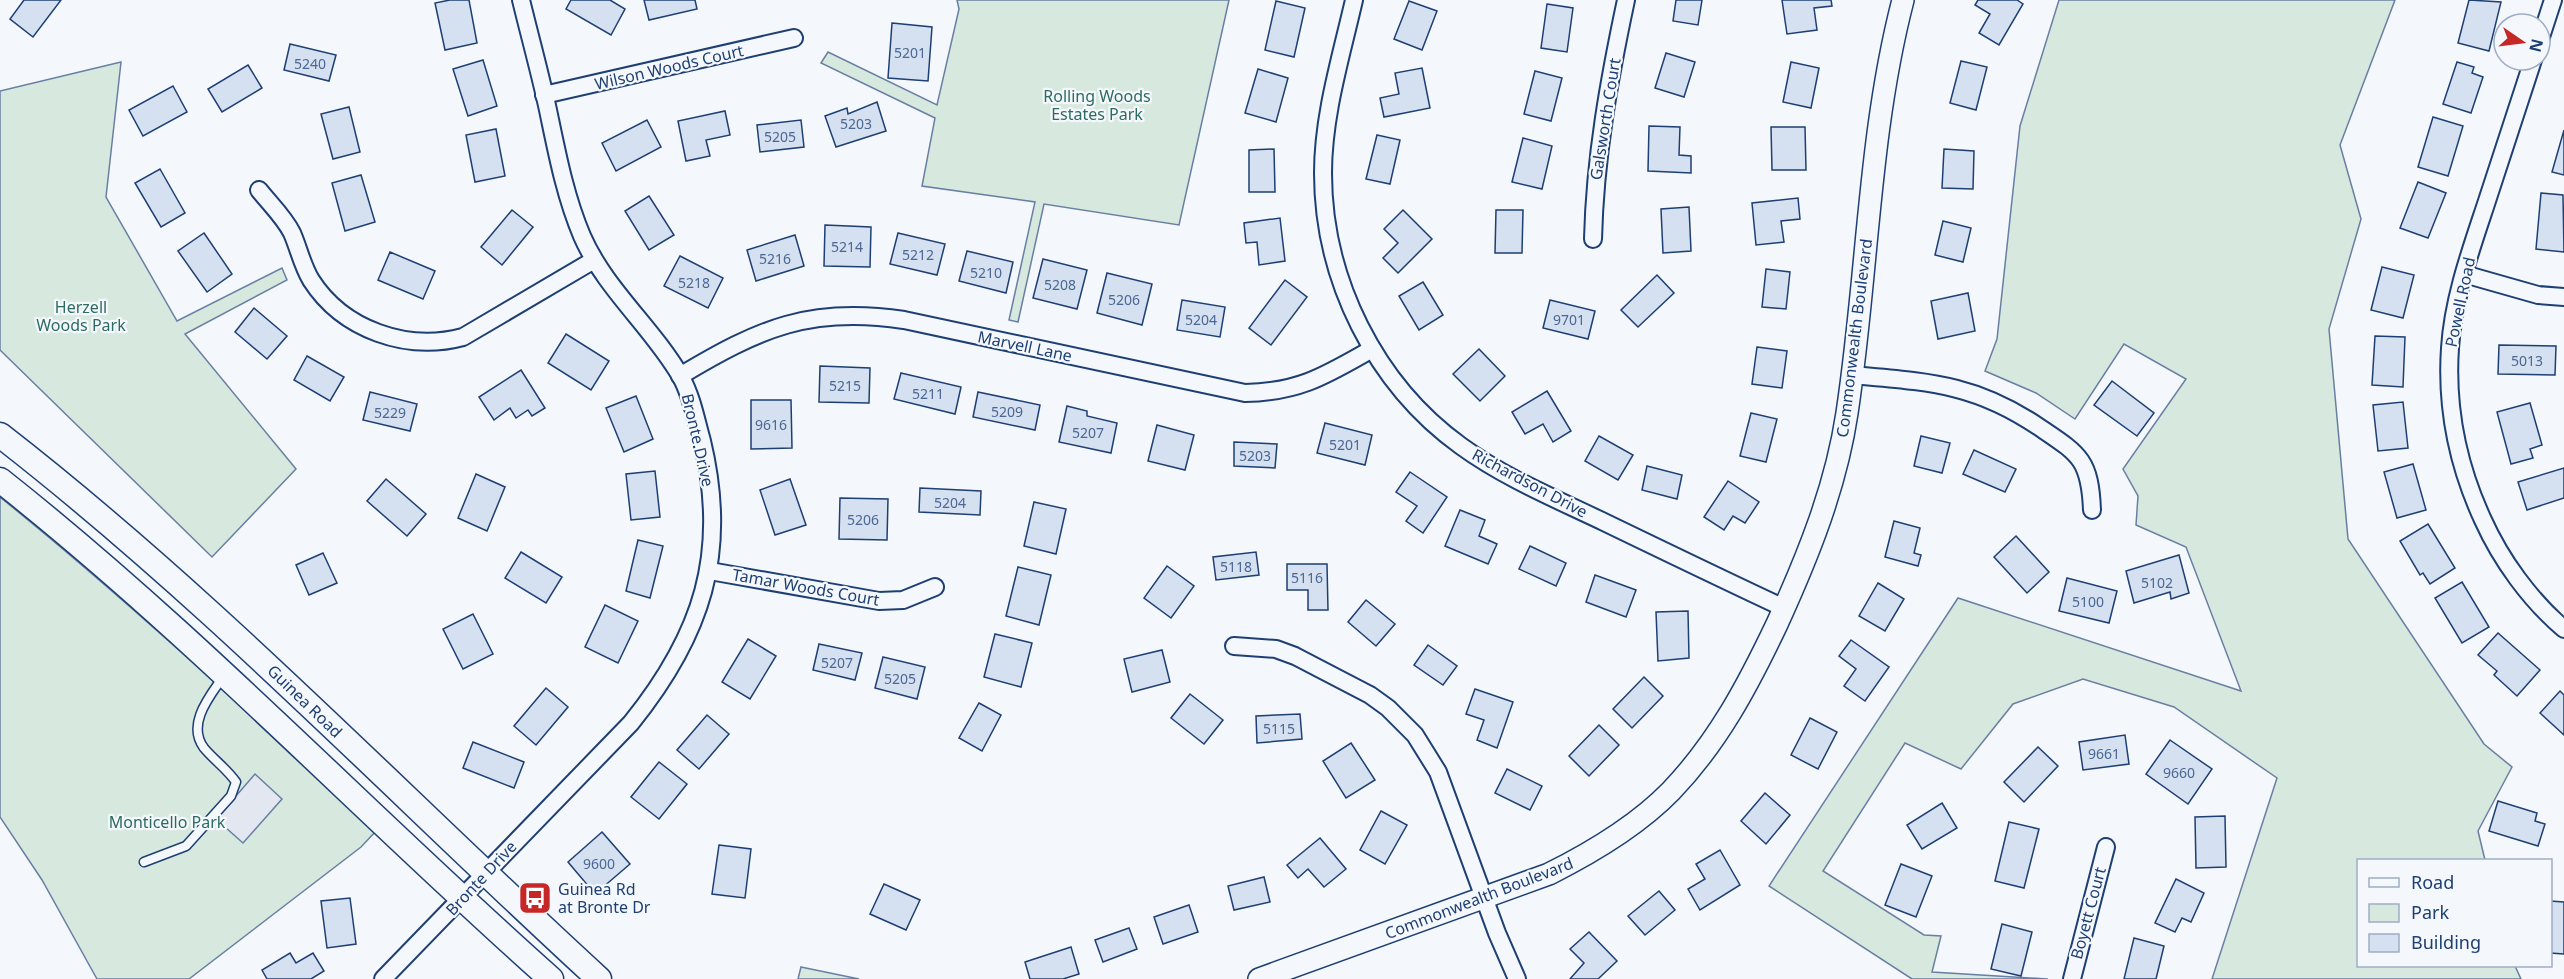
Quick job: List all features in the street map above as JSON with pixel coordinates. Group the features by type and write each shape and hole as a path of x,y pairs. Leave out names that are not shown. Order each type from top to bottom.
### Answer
{"main road":[{"name":"Guinea Road","path":"0,435 96,514 239,638 599,979"},
{"path":"0,480 225,674 462,900 551,979"}],"street":[{"name":"Bronte Drive","path":"383,979 631,723 658,689 676,661 690,632 710,571 712,552 708,468 693,404 680,376 594,260 583,238 567,195 521,0"},
{"name":"Richardson Drive","path":"1354,0 1329,111 1323,174 1326,215 1333,255 1343,288 1360,328 1382,365 1421,412 1460,446 1488,464 1784,608"},
{"name":"Galsworth Court","path":"1593,239 1594,187 1599,143 1609,78 1626,0"},
{"name":"Commonwealth Boulevard","path":"1259,979 1549,874 1586,855 1629,828 1670,792 1706,751 1734,709 1804,565 1826,504 1847,415 1879,117 1892,42 1903,0"},
{"name":"Wilson Woods Court","path":"544,95 794,38"},
{"name":"Powell Road","path":"2529,72 2464,274 2452,324 2449,373 2452,423 2465,475 2487,530 2504,559 2539,604 2564,629"},
{"path":"259,190 285,222 311,280 326,298 356,324 398,339 444,342 463,337 594,260"},
{"path":"2464,274 2538,295 2564,297"},
{"name":"Marvell Lane","path":"680,376 731,346 765,330 801,320 843,315 873,315 904,320 1245,393 1271,392 1300,386 1324,376 1372,349"},
{"path":"1852,375 1955,387 1987,397 2013,410 2069,447 2079,458 2091,482 2092,510"},
{"name":"Tamar Woods Court","path":"710,571 879,601 903,600 935,587"},
{"path":"1234,646 1275,650 1296,656 1370,695 1404,722 1438,772 1484,898 1517,979"},
{"name":"Boyett Court","path":"2072,979 2075,958 2106,847"}],"lane":[{"path":"144,862 186,846 231,796 236,782 228,770 203,747 197,727 202,707 225,674"}],"green space":[{"name":"Rolling Woods Estates Park","path":"957,0 1229,0 1179,225 1044,204 1018,322 1009,320 1035,202 922,186 935,118 821,63 828,52 937,105 959,9"},
{"path":"2059,0 2395,0 2340,145 2361,219 2329,329 2348,539 2484,744 2512,767 2478,831 2485,859 2357,859 2357,967 2515,967 2521,979 2212,979 2277,778 2174,707 2083,679 2013,704 1961,769 1905,743 1823,871 1924,935 1941,936 1932,972 2048,979 1912,979 1769,886 1958,598 2241,691 2186,547 2136,525 2138,496 2123,469 2186,379 2124,344 2075,419 2036,393 1985,371 1997,339 2020,126"},
{"name":"Herzell Woods Park","path":"121,62 106,197 177,321 282,268 287,280 185,334 296,469 212,557 0,350 0,91"},
{"name":"Monticello Park","path":"0,497 144,619 376,831 361,847 189,979 97,979 42,880 0,817"},
{"path":"801,967 859,979 798,979"}],"shaded area":[{"path":"255,774 282,799 243,843 216,819"}],"building":[{"path":"24,0 61,0 33,37 10,19"},
{"path":"469,0 477,43 445,50 435,3"},
{"path":"571,0 610,0 625,9 611,35 566,9"},
{"path":"644,0 695,0 697,9 649,20"},
{"path":"1676,0 1702,0 1698,25 1673,21"},
{"path":"1782,0 1831,0 1832,6 1814,8 1817,30 1787,34"},
{"path":"1978,0 2017,0 2023,4 1999,45 1979,33 1990,14 1975,5"},
{"path":"2469,0 2501,2 2499,12 2492,12 2492,39 2489,51 2458,43"},
{"path":"1276,1 1305,8 1294,57 1265,50"},
{"path":"1409,1 1437,11 1422,50 1394,39"},
{"path":"1547,4 1573,8 1567,52 1541,48"},
{"path":"892,23 932,27 928,81 888,78"},
{"path":"290,44 336,55 329,81 284,70"},
{"path":"1666,53 1695,62 1684,97 1655,88"},
{"path":"483,60 497,106 468,116 453,69"},
{"path":"1961,61 1987,67 1976,110 1950,103"},
{"path":"1791,62 1819,68 1811,108 1783,102"},
{"path":"2457,62 2474,67 2472,73 2483,77 2471,113 2443,104"},
{"path":"248,65 262,88 222,112 208,89"},
{"path":"1422,68 1430,108 1384,117 1380,98 1399,94 1395,73"},
{"path":"1258,69 1288,78 1276,122 1245,113"},
{"path":"1535,71 1562,78 1551,121 1524,114"},
{"path":"173,86 187,112 143,136 129,110"},
{"path":"877,102 886,131 836,147 825,116 847,108 848,114"},
{"path":"349,107 360,152 333,159 321,114"},
{"path":"725,111 730,135 706,140 710,156 686,161 678,121"},
{"path":"2433,117 2463,126 2448,176 2418,167"},
{"path":"647,120 661,147 616,171 602,143"},
{"path":"801,120 804,147 760,152 757,125"},
{"path":"1649,126 1680,127 1679,155 1691,156 1691,173 1648,171"},
{"path":"1771,127 1805,127 1806,170 1772,170"},
{"path":"496,129 505,176 475,182 466,135"},
{"path":"2564,130 2564,175 2552,172"},
{"path":"1377,135 1400,140 1390,184 1366,179"},
{"path":"1523,138 1552,146 1542,189 1512,182"},
{"path":"1274,149 1275,192 1249,192 1249,150"},
{"path":"1944,149 1974,151 1973,189 1942,188"},
{"path":"160,169 185,213 161,227 135,183"},
{"path":"361,175 375,222 345,231 332,183"},
{"path":"2418,182 2446,193 2428,238 2400,228"},
{"path":"2541,193 2563,195 2564,252 2536,249"},
{"path":"649,196 674,235 649,250 625,211"},
{"path":"1798,198 1800,219 1781,221 1784,242 1756,245 1752,203"},
{"path":"1689,207 1691,251 1663,253 1661,209"},
{"path":"512,210 533,227 502,265 481,247"},
{"path":"1403,210 1432,239 1398,273 1383,258 1398,243 1384,229"},
{"path":"1496,210 1523,210 1522,253 1495,253"},
{"path":"1280,218 1285,261 1259,265 1257,242 1246,243 1244,223"},
{"path":"1943,221 1971,228 1963,262 1935,255"},
{"path":"825,225 871,227 870,267 824,266"},
{"path":"204,233 232,274 207,292 178,251"},
{"path":"898,233 945,244 937,275 890,264"},
{"path":"795,235 804,266 756,281 747,250"},
{"path":"967,251 1013,262 1006,293 959,281"},
{"path":"390,252 435,271 423,299 378,280"},
{"path":"680,256 723,278 708,308 664,286"},
{"path":"1043,259 1087,270 1077,309 1033,298"},
{"path":"2382,267 2414,275 2403,318 2371,310"},
{"path":"1766,269 1790,272 1786,309 1762,307"},
{"path":"1107,273 1152,284 1142,325 1097,313"},
{"path":"1657,275 1674,293 1638,327 1621,310"},
{"path":"1285,280 1307,297 1271,345 1249,328"},
{"path":"1423,282 1443,315 1419,330 1399,296"},
{"path":"1968,293 1975,331 1938,339 1931,301"},
{"path":"1182,300 1225,307 1220,337 1177,330"},
{"path":"1550,300 1595,311 1588,339 1543,328"},
{"path":"254,308 287,336 267,359 235,332"},
{"path":"566,334 609,361 591,390 548,363"},
{"path":"2375,336 2405,337 2403,387 2372,385"},
{"path":"2499,345 2556,346 2555,375 2498,374"},
{"path":"1757,347 1787,351 1782,388 1752,384"},
{"path":"1479,349 1505,376 1480,401 1453,374"},
{"path":"307,356 344,377 330,401 294,380"},
{"path":"820,366 870,368 869,403 819,402"},
{"path":"521,370 545,408 532,416 528,410 516,418 510,408 494,420 479,397"},
{"path":"901,373 961,387 955,414 894,399"},
{"path":"2112,381 2154,413 2137,436 2094,405"},
{"path":"1547,391 1571,431 1553,442 1543,424 1525,434 1512,412"},
{"path":"370,392 417,404 410,431 363,420"},
{"path":"978,392 1040,405 1035,430 973,417"},
{"path":"636,396 653,439 624,452 606,408"},
{"path":"751,400 791,400 792,448 751,449"},
{"path":"2403,402 2408,448 2378,451 2373,405"},
{"path":"2530,403 2542,445 2530,449 2533,458 2511,464 2497,412"},
{"path":"1067,406 1087,411 1087,416 1117,423 1111,453 1059,442"},
{"path":"1751,413 1777,419 1766,462 1740,456"},
{"path":"1325,423 1372,435 1365,465 1317,453"},
{"path":"1157,425 1194,435 1185,470 1148,461"},
{"path":"1599,436 1633,455 1618,480 1585,461"},
{"path":"1921,436 1950,443 1942,473 1914,466"},
{"path":"1234,442 1277,444 1275,468 1234,466"},
{"path":"1974,450 2016,469 2005,492 1963,474"},
{"path":"2413,464 2426,510 2397,518 2384,472"},
{"path":"1647,466 1682,475 1677,499 1642,490"},
{"path":"2564,468 2564,498 2527,510 2518,482"},
{"path":"655,471 660,517 631,520 626,474"},
{"path":"1410,472 1447,497 1423,533 1406,521 1417,506 1396,492"},
{"path":"476,474 505,487 487,531 458,518"},
{"path":"386,479 426,514 407,536 367,501"},
{"path":"790,479 806,525 775,535 760,490"},
{"path":"1728,481 1759,502 1745,523 1733,516 1724,530 1704,517"},
{"path":"920,488 981,491 980,515 919,512"},
{"path":"840,498 888,499 887,540 839,539"},
{"path":"1034,502 1066,509 1056,554 1024,546"},
{"path":"1460,510 1485,520 1479,536 1497,544 1488,564 1445,546"},
{"path":"1894,521 1920,528 1914,553 1921,555 1918,566 1885,557"},
{"path":"2428,524 2455,568 2430,584 2423,573 2420,575 2400,541"},
{"path":"2016,536 2049,572 2027,593 1994,557"},
{"path":"638,540 663,546 650,598 626,591"},
{"path":"1530,546 1566,563 1556,586 1519,569"},
{"path":"521,552 562,577 546,603 505,578"},
{"path":"1256,552 1259,575 1216,580 1213,557"},
{"path":"323,553 337,583 309,595 296,565"},
{"path":"2179,555 2189,593 2171,599 2170,592 2134,603 2126,571"},
{"path":"1287,564 1327,564 1328,610 1308,610 1308,590 1287,590"},
{"path":"1167,566 1194,586 1171,618 1144,598"},
{"path":"1018,567 1051,575 1039,625 1006,616"},
{"path":"1595,575 1636,590 1626,617 1586,602"},
{"path":"2067,578 2117,591 2109,623 2059,611"},
{"path":"2462,582 2489,627 2462,643 2435,598"},
{"path":"1878,583 1904,599 1885,631 1859,616"},
{"path":"1366,600 1395,624 1376,646 1348,622"},
{"path":"605,605 638,621 618,663 585,647"},
{"path":"1688,611 1689,658 1658,661 1656,612"},
{"path":"473,614 493,654 463,669 443,629"},
{"path":"2498,633 2540,670 2517,696 2494,675 2497,671 2478,655"},
{"path":"995,634 1032,643 1021,687 984,677"},
{"path":"748,639 776,656 750,699 722,682"},
{"path":"1851,640 1889,667 1865,701 1844,686 1856,669 1839,656"},
{"path":"819,644 862,653 855,680 813,670"},
{"path":"1428,645 1457,666 1443,685 1414,665"},
{"path":"1162,650 1170,682 1132,692 1124,659"},
{"path":"883,657 925,667 917,699 875,688"},
{"path":"1644,677 1663,696 1632,728 1613,709"},
{"path":"546,688 568,707 536,745 514,726"},
{"path":"1475,689 1513,702 1497,748 1477,740 1484,720 1466,714"},
{"path":"2560,691 2564,695 2564,735 2540,713"},
{"path":"1190,694 1223,720 1204,744 1171,718"},
{"path":"979,703 1001,715 982,751 959,738"},
{"path":"1300,714 1302,739 1257,743 1256,716"},
{"path":"707,715 729,734 699,769 677,750"},
{"path":"1810,718 1837,732 1818,769 1791,755"},
{"path":"1599,725 1619,745 1589,776 1569,756"},
{"path":"2125,735 2129,764 2083,770 2079,742"},
{"path":"2170,740 2212,769 2188,804 2146,774"},
{"path":"473,742 524,762 514,788 463,768"},
{"path":"1351,743 1375,780 1346,798 1323,761"},
{"path":"2038,747 2058,766 2024,802 2004,782"},
{"path":"659,762 687,784 659,819 631,797"},
{"path":"1507,769 1542,786 1530,810 1495,793"},
{"path":"1765,793 1790,815 1766,844 1741,821"},
{"path":"2498,801 2537,813 2535,821 2545,824 2538,846 2489,831"},
{"path":"1942,803 1957,828 1922,849 1907,825"},
{"path":"1381,811 1407,825 1385,864 1360,850"},
{"path":"2225,816 2226,867 2196,868 2195,817"},
{"path":"2009,822 2039,829 2024,888 1995,881"},
{"path":"602,832 630,864 595,894 568,862"},
{"path":"1320,838 1346,869 1324,887 1308,869 1298,878 1287,865"},
{"path":"719,845 751,849 745,898 712,894"},
{"path":"1720,850 1740,885 1700,910 1688,889 1705,879 1696,864"},
{"path":"1901,864 1932,876 1916,917 1885,905"},
{"path":"1264,877 1270,902 1234,910 1228,886"},
{"path":"2176,879 2204,893 2191,922 2182,918 2175,932 2155,923"},
{"path":"884,884 920,900 906,930 870,914"},
{"path":"1659,891 1675,910 1645,935 1628,916"},
{"path":"350,898 356,944 327,948 321,901"},
{"path":"2552,901 2564,902 2564,954 2552,953"},
{"path":"1189,905 1198,932 1163,944 1154,917"},
{"path":"2002,924 2032,932 2021,976 1991,969"},
{"path":"1129,928 1137,949 1103,962 1095,940"},
{"path":"1589,932 1617,961 1598,979 1570,979 1584,963 1570,949"},
{"path":"2134,938 2164,946 2156,979 2124,979"},
{"path":"1071,947 1079,974 1063,979 1030,979 1025,962"},
{"path":"290,953 296,963 313,953 324,971 311,979 267,979 262,970"}],"place":[{"name":"Guinea Rd at Bronte Dr","path":"535,898"}]}
